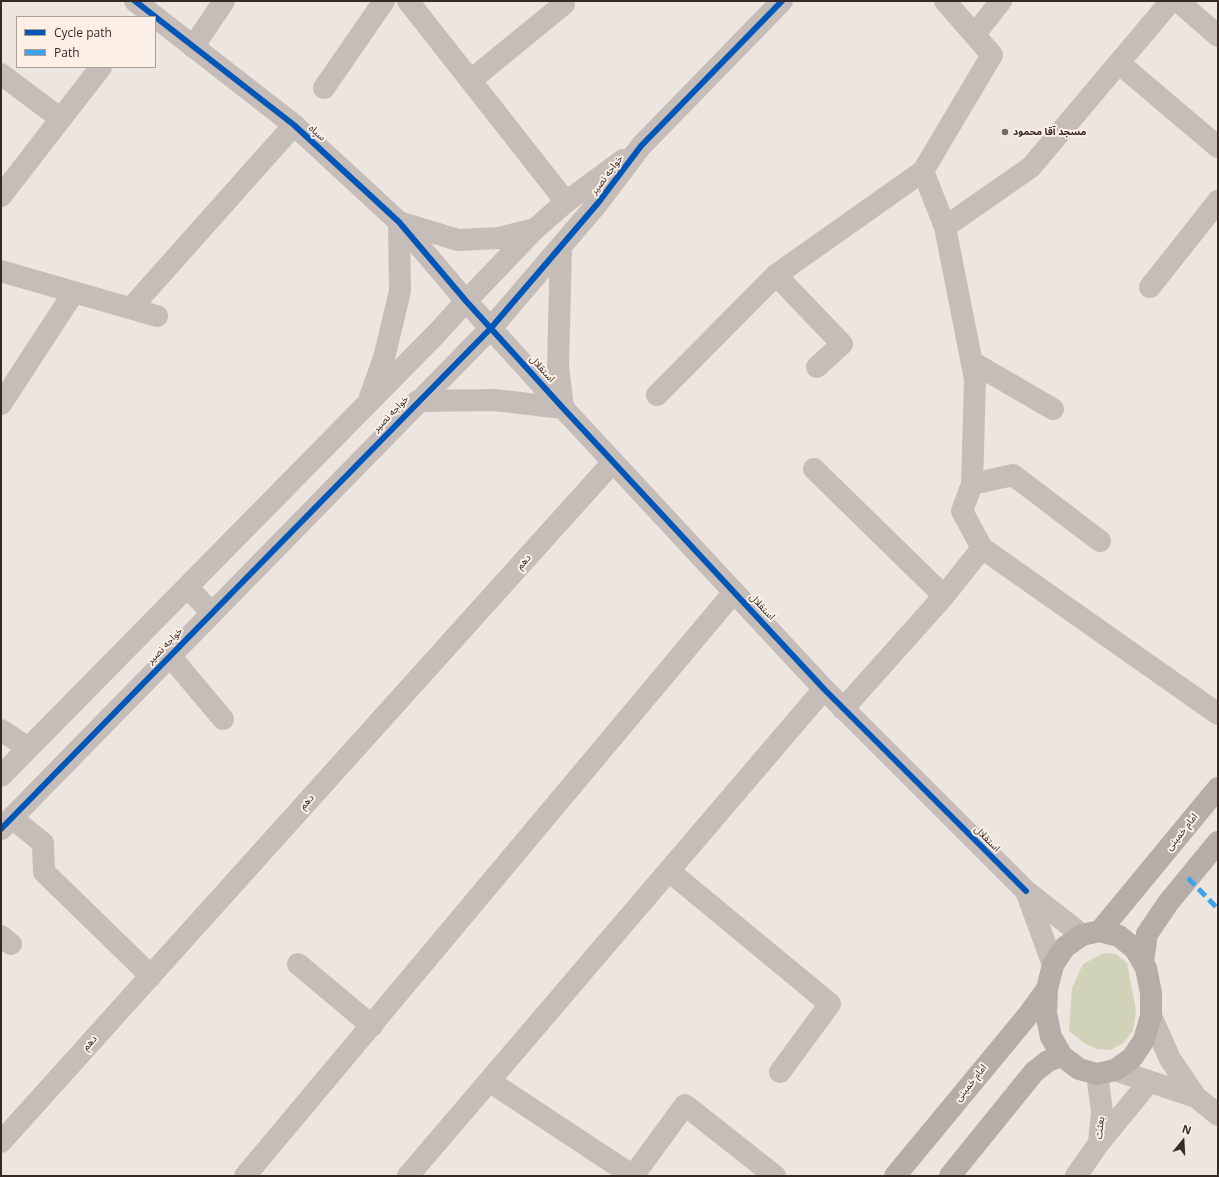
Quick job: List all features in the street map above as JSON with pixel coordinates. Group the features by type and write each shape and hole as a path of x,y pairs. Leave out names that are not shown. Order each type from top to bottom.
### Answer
{"main road":[{"name":"امام خمینی","path":"1091,933 1218,788"},
{"path":"1142,962 1147,934 1168,903 1218,842"},
{"path":"1091,933 1119,936 1135,949 1142,962 1146,968 1151,993 1151,1016 1144,1040 1132,1058 1106,1072 1079,1069 1062,1056 1051,1037 1046,1013 1046,989 1053,965 1065,947 1091,933"},
{"name":"امام خمینی","path":"895,1176 1029,1014 1046,989"},
{"path":"950,1176 1034,1072 1048,1060 1062,1056"}],"street":[{"path":"193,47 224,1"},
{"path":"324,88 384,1"},
{"path":"408,1 472,80 566,202"},
{"name":"خواجه نصیر","path":"6,824 491,328 598,203 641,146 782,1"},
{"path":"657,395 776,275 923,171 992,54 946,1"},
{"path":"975,34 1001,1"},
{"path":"945,227 1032,167 1172,1"},
{"path":"1178,1 1218,36"},
{"path":"472,80 564,4"},
{"name":"سپاه","path":"140,9 150,16"},
{"name":"سپاه","path":"156,20 294,125 399,222 466,301"},
{"path":"1120,64 1218,147"},
{"path":"2,194 100,68"},
{"path":"1,74 61,119"},
{"path":"131,308 294,125"},
{"name":"خواجه نصیر","path":"1,776 368,404 536,229 566,202 641,146"},
{"path":"923,171 945,227 975,379 972,484 962,511 982,548 1218,714"},
{"path":"1150,287 1218,200"},
{"path":"368,404 384,358 400,291 399,222 458,240 499,238 536,229"},
{"path":"418,401 494,400 563,408 558,366 561,246"},
{"path":"1,272 157,316"},
{"path":"776,275 842,344 817,367"},
{"path":"1,404 74,292"},
{"name":"استقلال","path":"466,301 563,408 843,709 1026,891 1091,933"},
{"path":"972,362 1053,409"},
{"name":"دهم","path":"1,1142 613,462"},
{"path":"814,469 944,596"},
{"path":"972,484 1013,475 1100,541"},
{"path":"843,709 944,596 982,548"},
{"path":"187,587 212,612"},
{"path":"246,1176 734,592"},
{"path":"170,656 223,719"},
{"path":"408,1176 824,689"},
{"path":"1,730 28,748"},
{"path":"6,824 43,843 44,872 151,976"},
{"path":"669,871 830,1004 780,1072"},
{"path":"1026,891 1053,965"},
{"path":"298,964 372,1026"},
{"path":"1151,1016 1170,1059 1196,1097 1218,1115"},
{"path":"1106,1072 1149,1082 1196,1097"},
{"name":"بعثت","path":"1076,1176 1099,1143 1106,1072"},
{"path":"489,1081 633,1176 685,1105 775,1176"},
{"path":"1099,1143 1149,1082"}],"green space":[{"path":"1104,953 1116,954 1127,963 1136,1010 1133,1031 1123,1043 1111,1050 1096,1049 1084,1043 1069,1031 1072,988 1083,964"}],"marked path":[{"path":"1188,878 1218,909"}],"cycle path":[{"path":"135,1 154,16"},
{"path":"1,829 491,328 598,203 641,146 782,1"},
{"path":"156,17 294,125 399,222 466,301 563,408 824,689 1026,891"}],"place":[{"name":"مسجد آقا محمود","path":"1005,132"}]}
